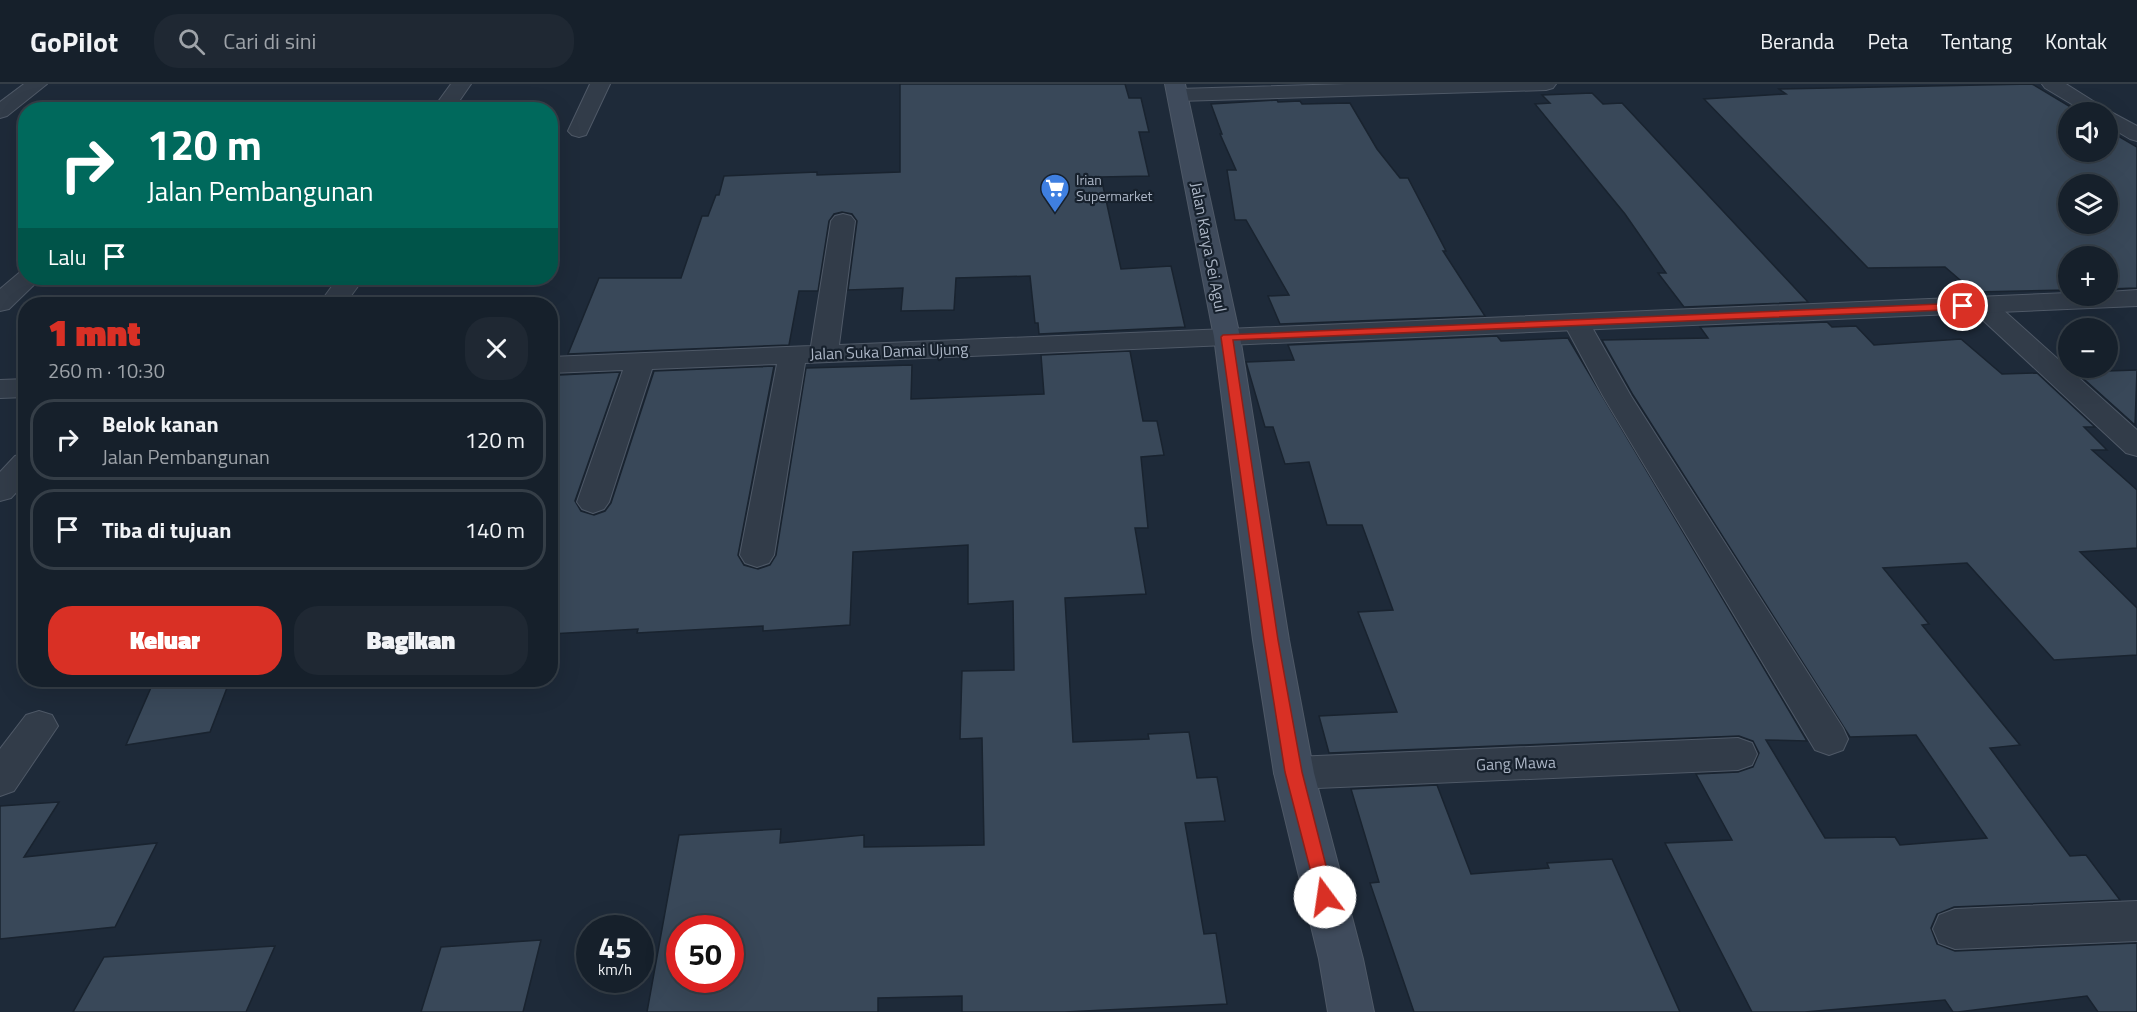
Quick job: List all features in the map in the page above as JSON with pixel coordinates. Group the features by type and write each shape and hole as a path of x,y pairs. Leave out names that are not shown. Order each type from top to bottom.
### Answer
{"main road":[{"name":"Jalan Karya Sei Agul","path":"1177,89 1227,337 1271,640 1294,772 1341,959 1351,1012"}],"street":[{"path":"0,112 37,84"},
{"path":"448,102 461,84"},
{"path":"579,131 600,84"},
{"path":"1177,89 1546,84"},
{"path":"2052,84 2082,102"},
{"path":"2118,123 2137,135"},
{"path":"824,353 843,221"},
{"path":"0,303 20,285"},
{"name":"Jalan Suka Damai Ujung","path":"558,365 2137,298"},
{"path":"1982,305 2137,446"},
{"path":"1576,322 1617,396 1829,739"},
{"path":"757,555 793,354"},
{"path":"593,502 640,362"},
{"path":"0,389 18,388"},
{"path":"0,491 18,471"},
{"path":"0,778 39,726"},
{"name":"Gang Mawa","path":"1294,772 1738,754"},
{"path":"1955,929 2137,921"}],"building":[{"path":"900,84 1125,84 1129,98 1141,98 1149,132 1139,132 1149,176 1101,177 1121,269 1171,266 1185,327 1039,334 1038,323 1035,323 1030,276 956,278 954,310 901,311 903,288 848,290 857,221 852,214 842,212 834,214 829,221 818,291 799,291 789,345 568,354 599,278 681,278 702,216 708,216 716,195 719,195 724,176 817,172 817,175 900,172"},
{"path":"2032,84 2062,102 2058,102 2058,162 2118,162 2118,136 2137,147 2137,288 2118,289 2118,246 2058,246 2058,290 1974,292 1945,267 1868,268 1704,99 1786,94 1779,89"},
{"path":"1592,93 1603,104 1622,103 1808,302 1684,307 1658,273 1666,273 1625,214 1535,104 1550,103 1542,95"},
{"path":"1277,100 1278,102 1300,101 1302,104 1350,103 1377,149 1400,178 1408,178 1446,251 1443,251 1485,316 1280,324 1268,296 1289,295 1246,220 1235,220 1227,170 1236,170 1220,134 1222,134 1211,104"},
{"path":"1827,322 1832,327 1856,326 1874,345 1961,339 2002,374 2037,373 2095,427 2084,427 2107,450 2092,450 2137,490 2137,548 2080,552 2137,608 2137,655 2054,660 1967,563 1883,568 1929,624 1922,625 2020,745 1990,748 2070,856 2086,855 2120,900 1954,907 1937,914 1931,928 1937,944 1955,951 2137,943 2137,1012 2098,1012 2087,996 1958,1012 1953,1012 1945,1000 1805,1012 1752,1012 1665,843 1732,840 1696,774 1738,772 1753,767 1759,753 1753,741 1739,736 1329,753 1319,716 1397,712 1358,612 1393,610 1362,525 1327,525 1309,462 1285,464 1273,427 1265,427 1246,362 1294,360 1288,345 1497,336 1501,341 1568,338 1807,741 1766,740 1825,838 1895,837 1900,845 1987,838 1916,735 1850,737 1633,395 1602,340 1708,338 1700,327"},
{"path":"1130,351 1143,421 1157,421 1164,455 1141,457 1148,528 1135,528 1146,594 1065,598 1073,742 1149,739 1148,734 1189,732 1197,778 1217,777 1225,821 1185,823 1204,934 1216,933 1227,1004 1065,1012 962,1012 962,996 878,998 878,1012 647,1012 650,993 654,993 654,973 679,835 781,829 780,843 864,835 864,847 984,845 982,738 960,739 962,671 1014,670 1013,601 968,604 968,545 853,552 850,625 763,631 763,626 637,633 638,629 558,634 559,375 620,372 575,501 581,511 594,515 605,511 611,503 654,371 774,366 738,555 744,565 758,569 770,565 776,555 806,368 912,365 911,399 1044,394 1041,355"},
{"path":"2137,370 2135,425 2083,378 2118,378 2118,371"},
{"path":"151,687 227,687 210,732 126,745"},
{"path":"1437,785 1471,874 1549,868 1547,863 1612,859 1680,1012 1414,1012 1370,883 1379,882 1351,789"},
{"path":"59,802 24,857 157,843 115,927 0,939 0,806"},
{"path":"541,940 523,1012 421,1012 441,947"},
{"path":"275,946 246,1012 73,1012 104,957"}],"place":[{"name":"Irian Supermarket","path":"1055,214"}],"route":[{"path":"1325,897 1294,772 1271,640 1227,337 1963,306"}]}
